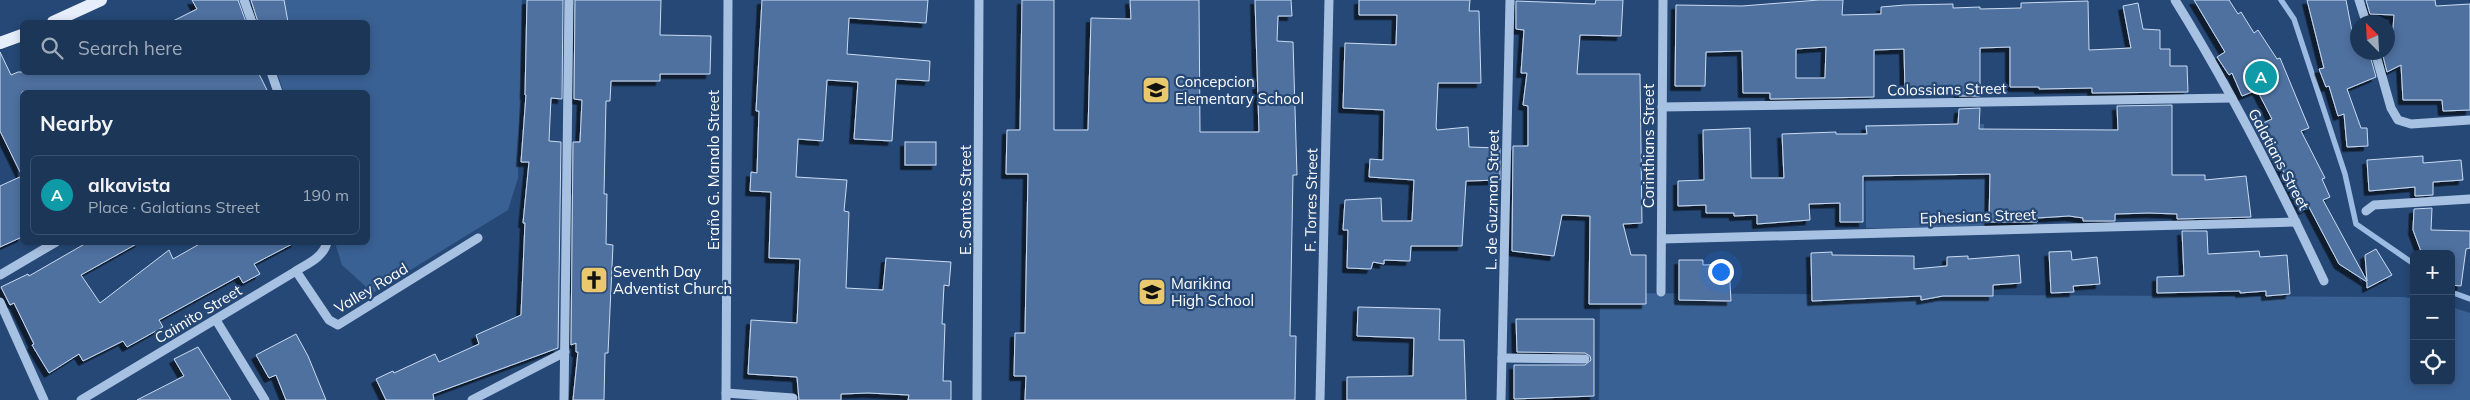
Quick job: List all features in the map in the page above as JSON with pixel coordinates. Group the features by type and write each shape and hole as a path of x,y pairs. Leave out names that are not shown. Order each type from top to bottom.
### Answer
{"main road":[{"path":"57,20 102,0"},
{"path":"0,43 20,36"}],"street":[{"path":"244,0 251,20"},
{"path":"564,400 569,0"},
{"name":"Eraño G. Manalo Street","path":"726,397 728,0"},
{"name":"E. Santos Street","path":"977,400 980,0"},
{"name":"F. Torres Street","path":"1320,400 1330,0"},
{"name":"L. de Guzman Street","path":"1501,400 1510,0"},
{"name":"Corinthians Street","path":"1661,292 1663,0"},
{"name":"Galatians Street","path":"2175,0 2232,98 2324,281"},
{"path":"2359,0 2364,15"},
{"path":"2377,60 2391,108 2398,120 2411,124 2470,120"},
{"path":"272,75 277,90"},
{"name":"Colossians Street","path":"1662,107 2232,98"},
{"path":"2366,210 2374,205 2470,198"},
{"name":"Ephesians Street","path":"1662,239 2296,222"},
{"name":"Valley Road","path":"296,272 329,320 338,325 478,238"},
{"path":"0,275 51,245"},
{"name":"Caimito Street","path":"82,400 296,272 327,246"},
{"path":"0,302 44,400"},
{"path":"216,320 265,400"},
{"path":"472,400 565,352"},
{"path":"1502,358 1586,359"},
{"path":"726,397 793,398"}],"shaded area":[{"path":"252,0 522,0 518,178 508,210 373,293 342,265 336,245 370,245 370,90 283,90 278,75 370,75 370,20 259,20"},
{"path":"1984,124 1985,227 1866,228 1865,125"},
{"path":"1600,293 2404,297 2410,298 2410,385 2455,385 2455,308 2470,313 2470,400 1599,400"}],"building":[{"path":"192,0 238,0 245,20 175,20 197,9"},
{"path":"251,0 284,0 288,20 257,20"},
{"path":"527,0 563,0 562,99 551,98 549,141 561,142 558,348 433,394 434,400 386,400 376,379 435,354 439,362 479,344 476,335 521,315 525,223 523,223 529,162 521,162 526,95"},
{"path":"575,0 661,0 660,35 711,36 710,74 660,74 660,81 611,81 610,101 606,101 604,194 607,194 606,244 613,245 608,353 605,353 604,400 573,400 578,352 576,352 576,343 571,345 573,142 580,142 582,100 574,99"},
{"path":"762,0 928,0 926,23 849,18 847,54 930,61 929,81 896,79 892,141 854,139 858,82 827,80 823,141 798,139 796,177 847,180 844,211 849,212 846,288 883,290 886,258 951,262 949,286 944,285 942,324 945,324 943,381 951,381 951,400 908,400 909,395 868,393 841,394 841,400 799,400 797,377 748,374 751,320 797,323 800,259 769,258 771,192 750,191 751,172 757,173 759,111 756,111"},
{"name":"Marikina High School","path":"1022,0 1054,0 1054,130 1088,130 1091,18 1131,19 1130,0 1199,0 1200,132 1259,132 1255,0 1291,0 1292,16 1278,16 1277,41 1293,42 1297,175 1293,175 1290,336 1296,336 1295,400 1025,400 1026,376 1014,376 1015,333 1025,333 1028,174 1006,174 1007,130 1020,130"},
{"path":"1359,0 1470,0 1469,11 1479,11 1481,83 1438,83 1436,127 1437,130 1468,127 1469,147 1500,148 1500,180 1466,181 1462,246 1411,246 1410,261 1384,260 1384,264 1373,262 1371,269 1347,268 1348,230 1343,230 1345,200 1381,198 1382,221 1412,221 1414,180 1369,177 1370,159 1383,160 1384,110 1343,108 1345,43 1396,45 1397,15 1359,15"},
{"path":"1596,0 1623,0 1621,36 1580,35 1577,74 1640,74 1642,223 1623,224 1631,255 1646,255 1646,304 1589,304 1590,216 1562,215 1554,256 1512,251 1513,146 1528,146 1528,106 1523,105 1527,73 1521,73 1524,30 1516,29 1516,1 1595,4"},
{"path":"1843,0 1842,15 1881,14 1881,7 1905,5 1953,4 1953,8 1980,7 1980,9 2021,8 2021,3 2088,1 2089,50 2131,48 2123,6 2138,3 2143,29 2160,30 2160,49 2170,49 2170,66 2187,66 2188,92 2092,93 2092,88 2039,89 2039,87 2010,87 2010,47 1980,48 1980,96 1959,96 1959,91 1905,91 1904,49 1874,50 1874,97 1770,99 1770,93 1743,93 1742,51 1706,52 1705,86 1675,86 1676,5 1742,6","holes":["1826,47 1825,78 1796,78 1796,49"]},
{"path":"2194,0 2229,0 2238,14 2241,12 2254,33 2258,30 2277,59 2280,58 2309,128 2301,131 2325,178 2322,179 2330,197 2323,200 2367,281 2365,255 2376,249 2392,275 2367,288 2367,282 2339,264 2309,207 2303,210 2277,159 2263,123 2272,119 2257,90 2242,96 2232,73 2229,75 2217,57 2225,52"},
{"path":"2307,0 2346,0 2350,21 2350,60 2371,60 2376,77 2347,89 2361,128 2367,128 2368,146 2347,147 2344,114 2338,116 2329,86 2326,87 2319,69 2324,68"},
{"path":"2366,0 2435,0 2436,6 2470,4 2470,110 2443,111 2442,100 2403,100 2401,65 2387,72 2384,60 2395,60 2395,15 2370,14"},
{"path":"0,52 11,75 20,72 20,75 260,75 267,90 20,90 20,172 0,131"},
{"path":"2172,105 2172,175 2205,175 2205,180 2246,176 2251,217 2177,219 2177,214 2149,213 2115,214 2115,221 2083,221 2083,218 2069,216 2037,218 2037,222 1989,222 1990,174 1863,176 1863,222 1840,222 1840,203 1809,204 1810,220 1757,224 1757,215 1734,216 1734,213 1706,213 1706,205 1678,206 1678,181 1704,180 1703,130 1750,128 1751,178 1784,178 1782,134 1836,132 1836,134 1867,134 1866,126 1958,124 1959,109 1980,108 1979,129 2118,130 2117,106"},
{"path":"905,142 936,142 936,165 905,165"},
{"path":"2423,156 2423,163 2461,160 2463,180 2433,182 2433,195 2415,196 2415,187 2369,191 2367,160"},
{"path":"20,177 20,238 0,247 0,186"},
{"path":"2432,208 2431,230 2470,231 2470,248 2466,249 2461,286 2455,285 2455,250 2420,250 2413,230 2414,209"},
{"path":"2182,231 2207,231 2208,254 2259,251 2260,257 2287,255 2290,294 2266,296 2266,291 2240,293 2240,291 2157,293 2157,277 2184,276"},
{"path":"83,245 135,245 81,275 100,303 169,250 173,259 198,245 290,245 254,264 260,274 243,283 239,276 159,320 163,327 127,347 123,341 83,361 79,354 49,373 32,345 34,344 14,303 10,305 1,287 28,274 29,276"},
{"path":"2071,251 2072,260 2097,257 2100,284 2073,286 2074,292 2051,293 2049,252"},
{"path":"1832,252 1832,255 1914,256 1914,269 1947,266 1947,257 1968,256 1968,259 2019,255 2021,283 1993,285 1993,296 1943,296 1921,300 1921,296 1812,301 1811,253"},
{"path":"1679,260 1703,260 1703,265 1729,264 1731,301 1679,300"},
{"path":"1358,307 1440,309 1439,340 1464,340 1466,400 1347,400 1347,377 1413,376 1414,338 1357,336"},
{"path":"1516,319 1594,319 1594,396 1514,399 1514,365 1585,365 1591,360 1590,356 1585,353 1517,352"},
{"path":"296,334 308,356 326,400 286,400 276,375 269,378 256,355"},
{"path":"198,347 231,400 137,400 184,376 174,359"}],"waterway":[{"path":"2281,0 2294,19 2345,174 2356,224 2410,261"},
{"path":"2455,293 2470,299"}],"place":[{"name":"alkavista","path":"2261,77"},
{"name":"Concepcion Elementary School","path":"1156,90"},
{"name":"Seventh Day Adventist Church","path":"594,280"},
{"name":"Marikina High School","path":"1152,292"}]}
